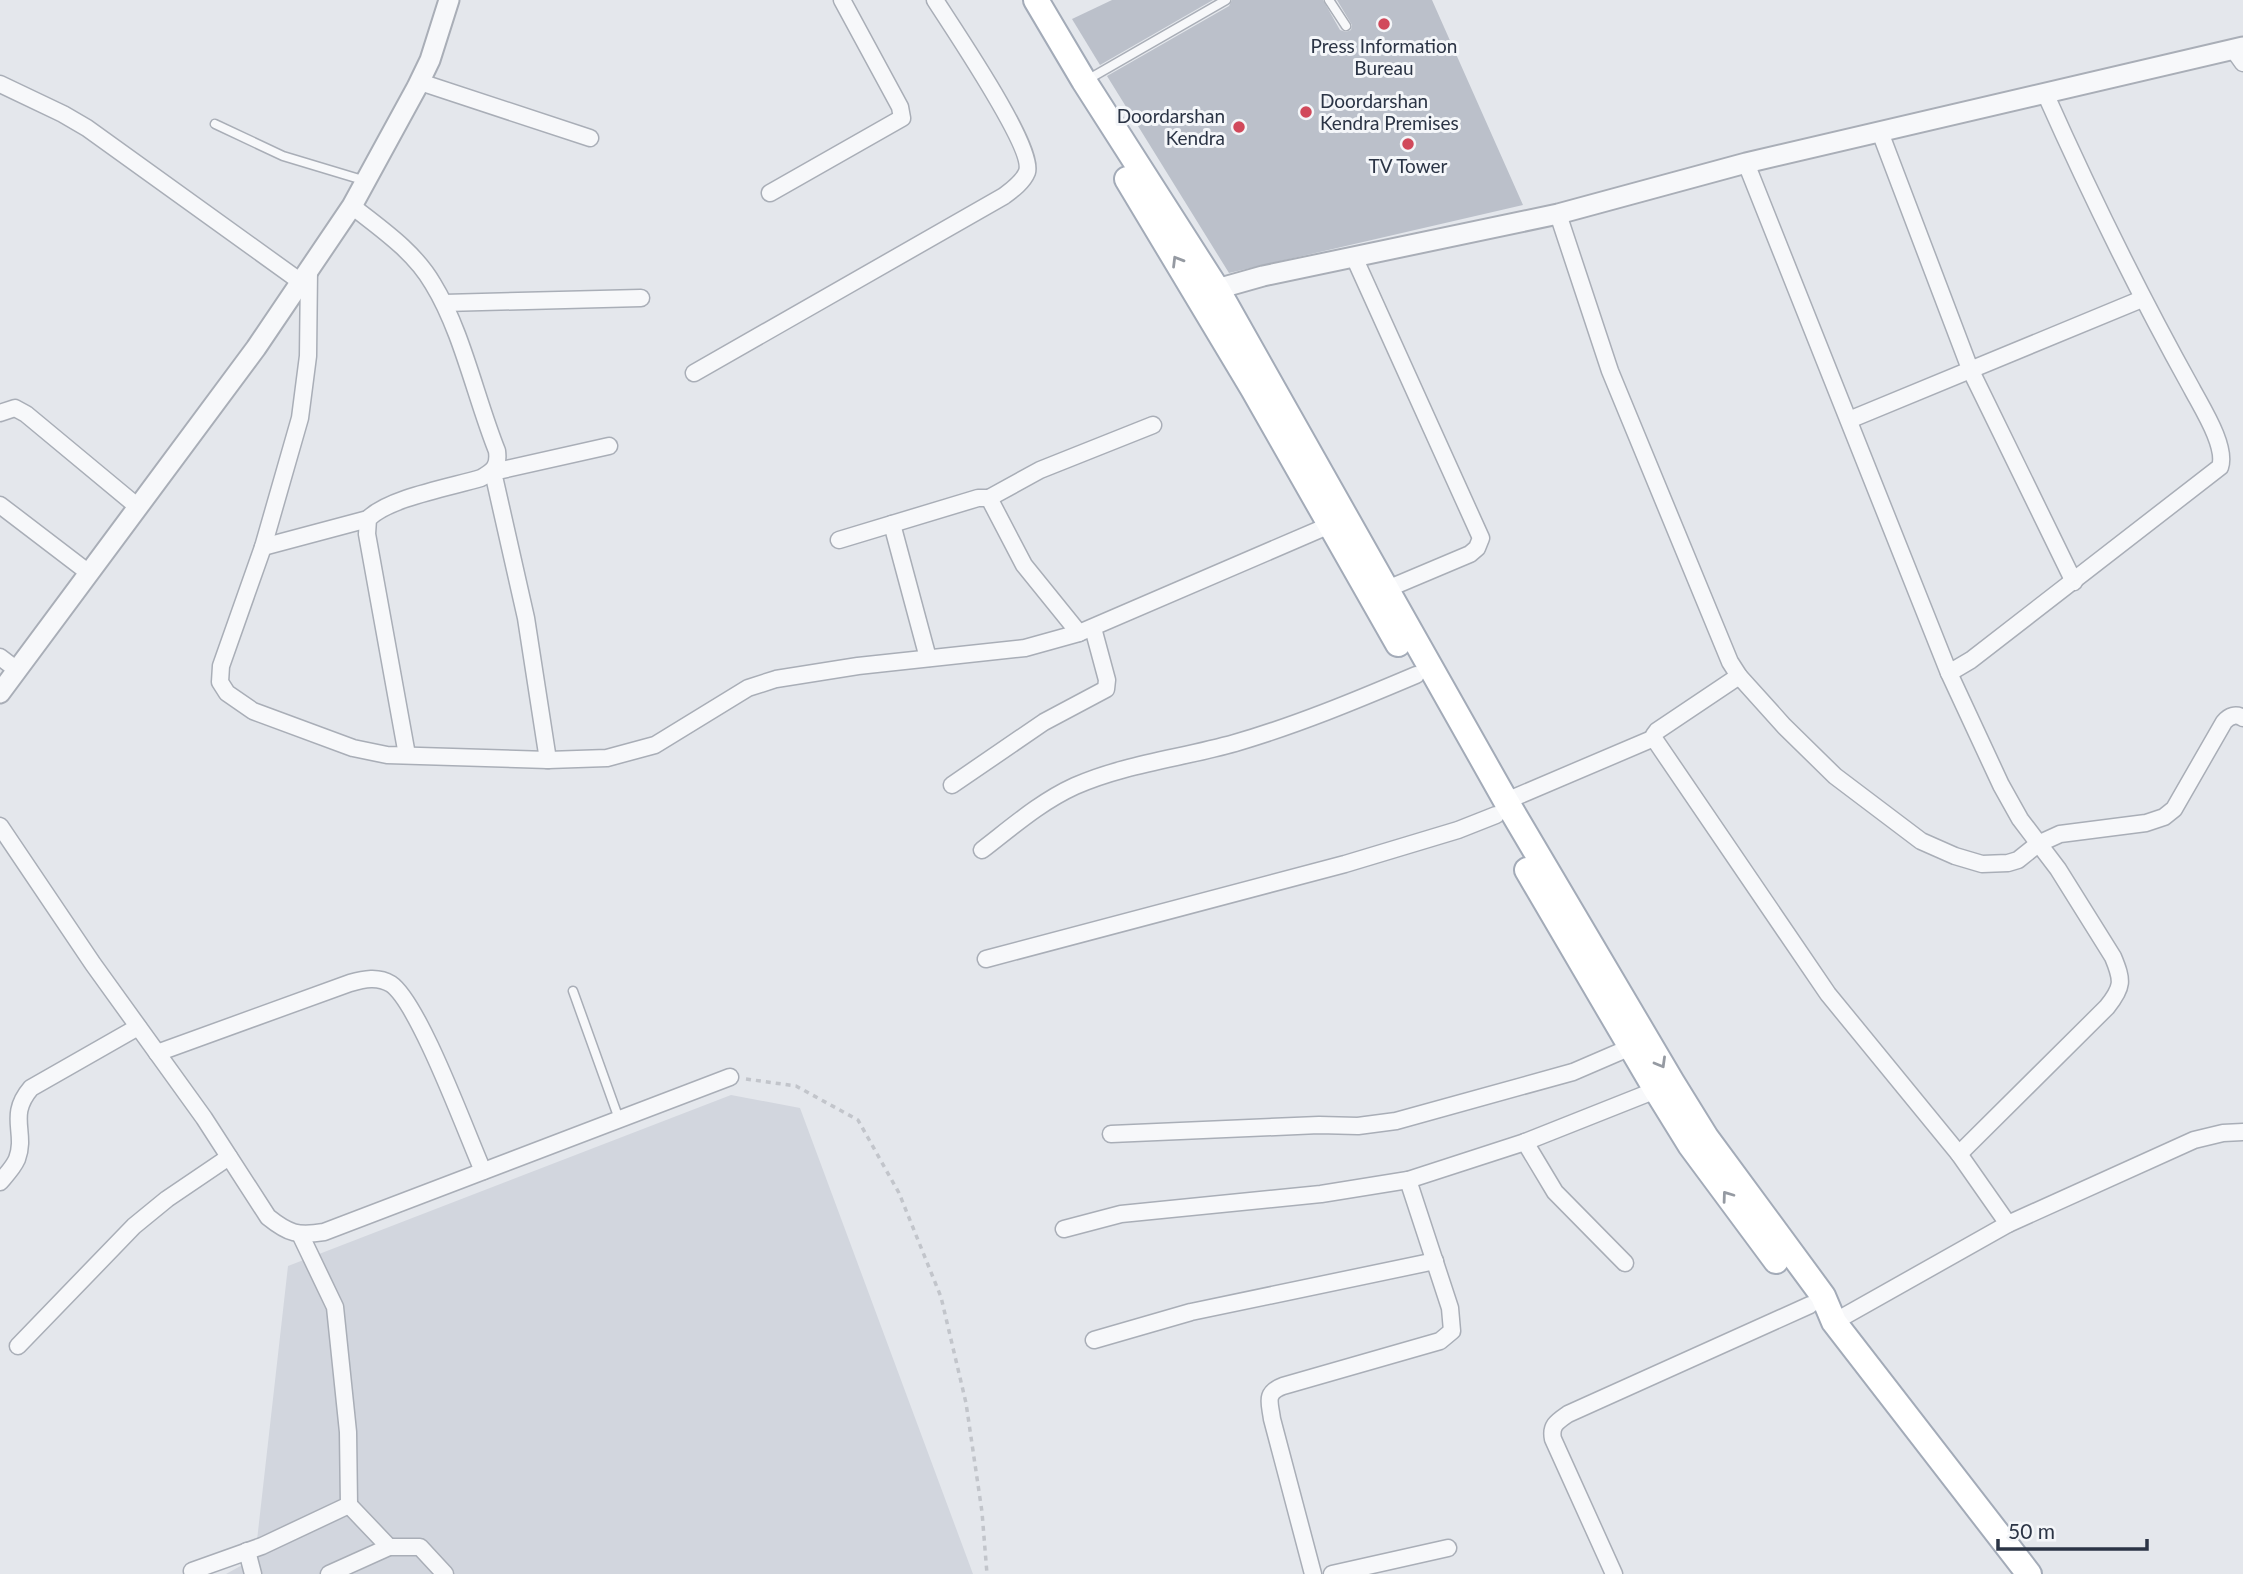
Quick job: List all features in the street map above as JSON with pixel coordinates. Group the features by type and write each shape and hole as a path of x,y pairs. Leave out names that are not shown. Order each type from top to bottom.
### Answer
{"main road":[{"path":"1017,0 1209,294 1330,524 1416,675 1706,1137 1823,1296 1834,1322 2029,1574"},
{"path":"1036,0 1387,589 1501,808 1656,1090 1727,1196 1810,1305 1834,1322"}],"street":[{"path":"0,693 256,348 352,206 420,82 449,0"},
{"path":"770,193 902,118 900,107 842,0"},
{"path":"694,373 1004,196 1027,172 1028,160 1013,127 935,0"},
{"path":"1209,294 1263,276 1558,214 1746,163 2045,93 2240,53"},
{"path":"420,82 590,138"},
{"path":"0,84 88,128 305,276"},
{"path":"1949,674 2178,502 2220,467 2222,461 2207,419 2142,299 2085,184 2045,93"},
{"path":"1880,132 1970,369 2074,582"},
{"path":"1746,163 1949,674 2001,785 2113,957 2121,983 2119,992 2106,1007 1959,1153"},
{"path":"352,206 407,250 433,283 444,303 497,451 498,461 493,472 526,618 548,760"},
{"path":"1558,214 1610,371 1720,642 1739,676 1835,776 1921,841 1955,856 1994,865 2018,860 2038,844 2074,831 2146,823 2164,817 2174,809 2224,722 2231,716 2239,715 2243,718"},
{"path":"1354,257 1481,538 1477,548 1470,554 1387,589"},
{"path":"305,276 308,356 300,418 263,547 221,666 220,682 227,693 253,711 354,748 387,755 548,760 607,758 639,751 655,745 748,688 776,679 858,666 1025,648 1086,631 1330,524"},
{"path":"444,303 641,298"},
{"path":"1849,420 2142,299"},
{"path":"0,412 15,408 26,414 138,507"},
{"path":"839,540 978,498 989,498 1040,470 1153,425"},
{"path":"263,547 368,519 376,511 393,504 493,472 609,446"},
{"path":"952,785 1044,722 1106,689 1108,685 1086,631 1024,565 989,498"},
{"path":"0,505 89,573"},
{"path":"368,519 367,534 407,755"},
{"path":"892,524 928,658"},
{"path":"0,657 17,670"},
{"path":"982,849 1045,802 1074,787 1104,775 1235,743 1305,720 1416,675"},
{"path":"986,959 1345,864 1458,830 1654,738 1657,731 1739,676"},
{"path":"1654,738 1828,994 1959,1153 2008,1224"},
{"path":"0,826 268,1217 281,1227 301,1236 324,1232 730,1077"},
{"path":"157,1053 350,983 371,978 391,984 405,999 422,1028 483,1171"},
{"path":"0,1182 16,1161 21,1100 31,1088 138,1027"},
{"path":"1111,1134 1383,1123 1573,1072 1631,1047"},
{"path":"1064,1229 1121,1214 1321,1194 1408,1180 1525,1142 1656,1090"},
{"path":"1834,1322 2008,1224 2194,1140 2223,1133 2243,1132"},
{"path":"1525,1142 1555,1192 1625,1264"},
{"path":"18,1346 134,1226 167,1199 229,1157"},
{"path":"1312,1574 1272,1419 1269,1397 1272,1391 1283,1386 1440,1340 1452,1331 1450,1308 1408,1180"},
{"path":"301,1236 335,1307 348,1432 349,1505 389,1547"},
{"path":"1094,1340 1191,1312 1435,1261"},
{"path":"1614,1574 1553,1439 1551,1431 1555,1423 1568,1414 1810,1305"},
{"path":"192,1571 247,1551 349,1505"},
{"path":"328,1574 389,1547 420,1547 444,1574"},
{"path":"1332,1574 1448,1548"},
{"path":"247,1551 253,1574"}],"lane":[{"path":"1084,81 1226,0"},
{"path":"1329,0 1346,26"},
{"path":"215,124 283,156 366,181"},
{"path":"573,991 619,1119"}],"path":[{"path":"730,1077 796,1086 858,1120 899,1193 941,1297 970,1430 982,1512 987,1574"}],"shaded area":[{"path":"731,1095 800,1108 973,1574 226,1574 255,1558 288,1266"}],"building":[{"path":"1112,0 1213,0 1100,65 1072,19"},
{"name":"Doordarshan Kendra Premises","path":"1232,0 1323,0 1340,30 1346,32 1351,30 1352,25 1337,0 1432,0 1523,205 1229,273 1107,76 1229,6"}],"place":[{"name":"Press Information Bureau","path":"1384,24"},
{"name":"Doordarshan Kendra Premises","path":"1306,112"},
{"name":"Doordarshan Kendra","path":"1239,127"},
{"name":"TV Tower","path":"1408,144"}]}
